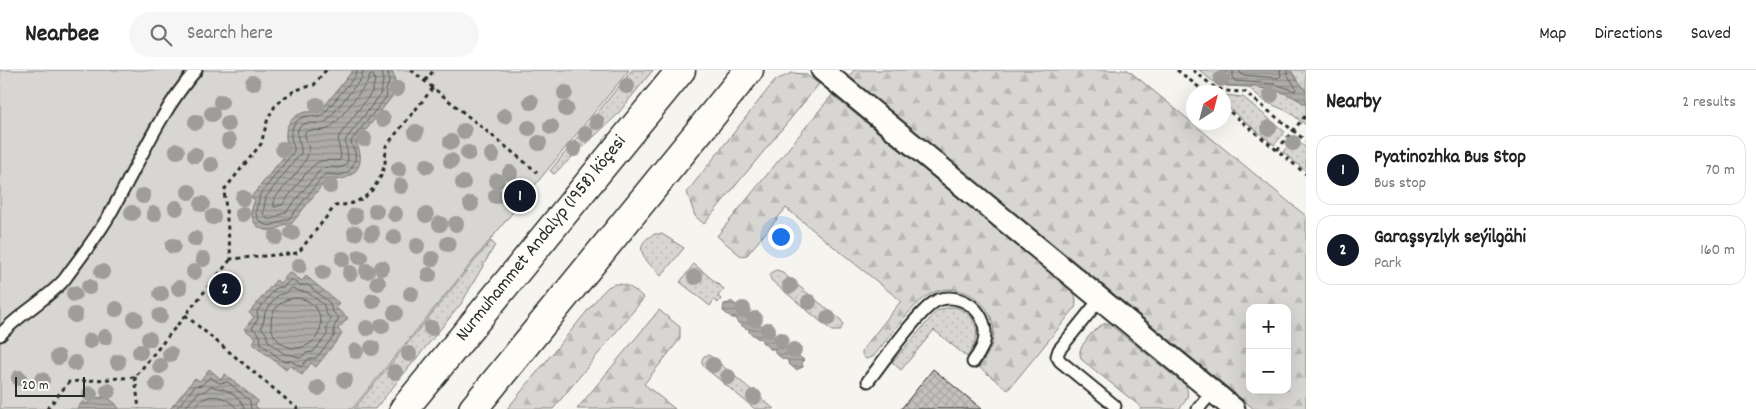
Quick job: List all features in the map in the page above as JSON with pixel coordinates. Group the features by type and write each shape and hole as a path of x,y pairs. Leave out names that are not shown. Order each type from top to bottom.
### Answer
{"main road":[{"name":"Nurmuhammet Andalyp (1958) köçesi","path":"404,409 681,70"},
{"path":"473,409 749,70"}],"street":[{"path":"822,70 1234,409"}],"lane":[{"path":"0,335 15,320 56,289 64,280 109,216 161,118 196,70"},
{"path":"868,380 921,314 937,301 947,298 958,299 968,303 980,315 986,335 983,346 973,362"},
{"path":"1100,299 1059,350 1057,356 1060,361 1115,406"},
{"path":"1198,409 1212,391"}],"path":[{"path":"138,409 135,377 230,260 224,190 261,144 268,118 275,106 284,97 296,90 314,85 326,70"},
{"path":"411,70 537,172"},
{"path":"425,81 434,70"},
{"path":"1178,70 1196,85"},
{"path":"1193,70 1214,87 1226,91 1245,92 1306,141"},
{"path":"230,260 298,253 335,206 350,204 364,198 374,188 381,176 385,164 386,146 433,88"},
{"path":"1231,113 1306,174"},
{"path":"1277,150 1306,115"},
{"path":"185,315 298,409"},
{"path":"47,409 69,382 135,377"}],"green space":[{"path":"0,70 629,70 352,409 0,409"},
{"path":"632,70 653,70 616,116 554,174 550,171"},
{"path":"854,70 1128,70 1186,118 1186,130 1201,130 1306,216 1306,409 1254,409 849,76"},
{"path":"1199,70 1229,72 1227,85 1215,83"},
{"path":"1290,70 1306,70 1306,91"},
{"path":"792,73 805,74 819,84 704,224 695,216 687,192 776,80"},
{"path":"1248,87 1278,91 1299,100 1306,105 1306,125 1289,112 1266,102"},
{"path":"832,95 1072,290 1076,301 1075,308 1008,390 979,367 991,347 994,328 986,308 979,300 969,294 959,290 948,289 929,295 911,310 873,357 866,359 862,354 863,349 901,301 786,208 747,255 741,256 717,236"},
{"path":"1231,96 1243,97 1285,132 1274,145 1231,110"},
{"path":"1294,138 1306,148 1306,171 1283,152"},
{"path":"655,234 662,234 684,248 661,276 646,260 642,249 647,239"},
{"path":"491,241 495,245 461,304 375,409 354,409"},
{"path":"694,264 724,289 718,296 721,299 718,303 714,300 710,306 680,282"},
{"path":"777,270 841,320 843,324 840,331 832,331 772,281 770,274"},
{"path":"614,284 627,286 644,298 553,409 507,409 601,294"},
{"path":"955,307 970,316 976,328 975,342 967,357 934,330 901,370 892,362 937,311"},
{"path":"659,310 680,327 680,339 644,384 675,409 577,409"},
{"path":"1108,323 1185,385 1188,392 1187,398 1179,409 1140,409 1141,407 1082,360 1080,351 1086,340 1092,332"},
{"path":"708,355 774,409 755,409 704,367 702,359"}],"water":[{"path":"353,70 392,70 394,78 391,91 394,94 356,143 359,151 359,165 350,176 336,180 327,179 289,227 285,224 277,229 264,230 258,227 252,216 255,200 251,197 290,149 286,134 291,120 303,113 319,113"},
{"path":"1221,70 1290,70 1306,91 1306,105 1288,94 1278,91 1227,85 1229,73"},
{"path":"290,272 302,281 306,276 339,303 336,308 348,318 338,329 342,334 316,367 311,363 302,375 290,365 286,370 252,343 256,338 244,329 254,317 249,313 276,280 280,283"},
{"path":"731,301 740,308 742,313 745,312 754,323 757,322 765,329 765,332 778,339 778,343 783,343 792,353 804,360 802,362 803,367 796,370 788,363 788,360 775,353 775,349 770,349 762,342 762,339 757,338 749,332 749,329 737,322 736,318 732,318 723,311 724,304"},
{"path":"209,369 221,379 225,374 258,401 255,406 259,409 170,409 195,378 200,381"},
{"path":"102,397 112,401 119,409 77,409 83,401 87,404 93,399"}],"building":[{"path":"933,369 982,409 901,409"}],"place":[{"name":"Pyatinozhka Bus Stop","path":"520,196"},
{"name":"Garaşsyzlyk seýilgähi","path":"225,289"}]}
